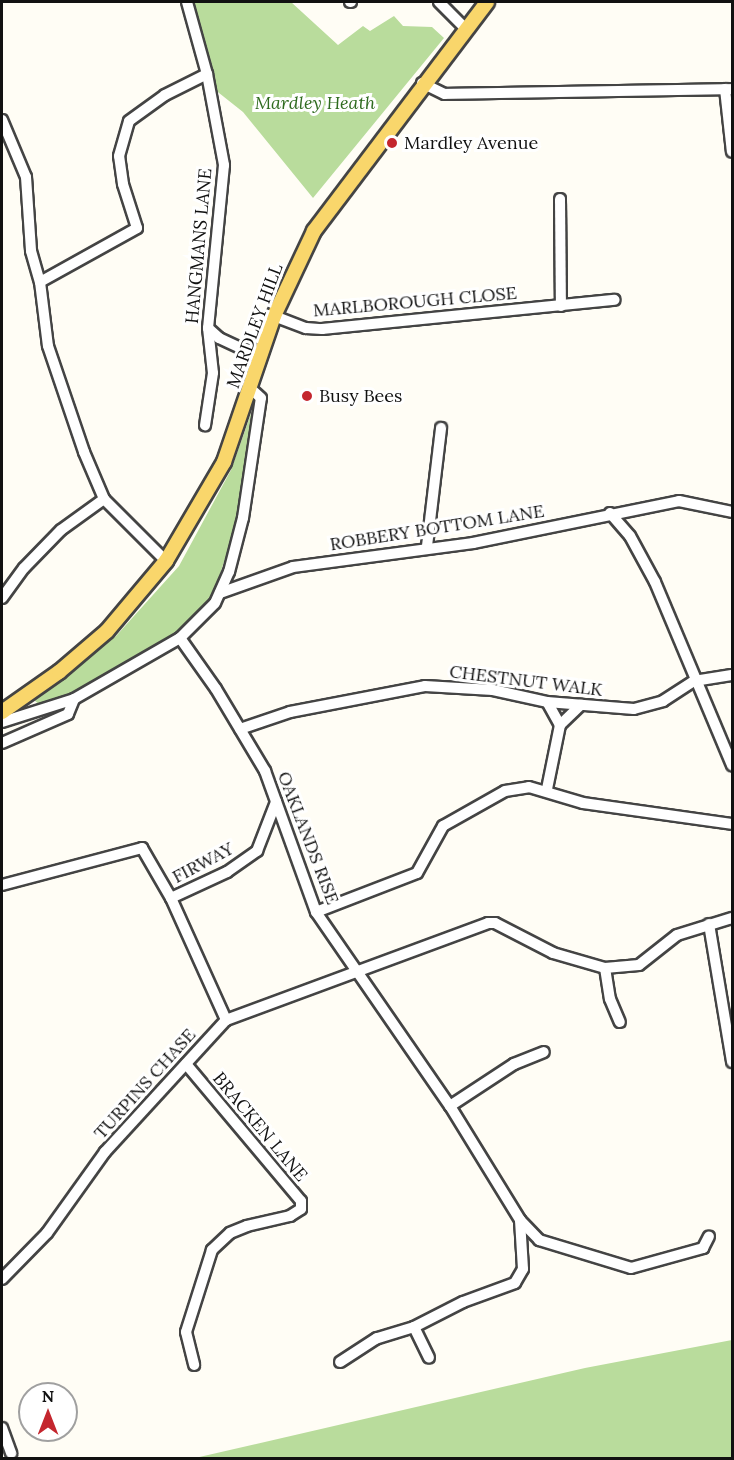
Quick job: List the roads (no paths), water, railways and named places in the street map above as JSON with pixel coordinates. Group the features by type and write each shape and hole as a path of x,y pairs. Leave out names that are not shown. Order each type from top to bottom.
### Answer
{"main road":[{"name":"MARDLEY HILL","path":"2,712 21,700 107,631 166,561 224,462 251,389 274,316 314,231 422,83 487,2"}],"street":[{"name":"HANGMANS LANE","path":"187,2 207,74 224,165 208,328 213,373 205,425"},
{"path":"439,2 465,28"},
{"path":"40,282 137,228 123,184 119,156 129,120 165,95 207,74"},
{"path":"422,83 445,93 729,89 732,152"},
{"path":"2,120 27,177 31,251 40,282 48,346 104,499 166,561"},
{"path":"560,199 561,306"},
{"name":"MARLBOROUGH CLOSE","path":"274,316 306,328 322,329 615,300"},
{"path":"208,328 219,338 260,357"},
{"path":"2,722 74,699 180,638 203,618 220,593 243,518 260,409 260,395 251,389"},
{"path":"427,546 441,428"},
{"path":"2,598 24,568 61,530 104,499"},
{"name":"ROBBERY BOTTOM LANE","path":"220,593 293,567 427,546 473,543 610,513 688,501 732,512"},
{"path":"610,513 630,536 655,582 694,681 732,765"},
{"name":"OAKLANDS RISE","path":"180,638 265,771 316,912 450,1106 520,1220 523,1269 515,1283 463,1302 414,1327 377,1338 340,1362"},
{"name":"CHESTNUT WALK","path":"240,729 290,712 425,686 493,690 547,702 643,708 663,701 694,681 732,675"},
{"path":"2,743 68,714 74,699"},
{"path":"21,700 32,713"},
{"path":"547,702 560,725"},
{"path":"547,789 560,725 580,705"},
{"path":"316,912 417,873 443,826 505,791 529,787 547,789 583,803 732,825"},
{"name":"FIRWAY","path":"226,1020 171,898 227,872 257,851 276,802"},
{"path":"2,885 142,848 171,898"},
{"path":"620,1022 610,999 605,968 639,964 677,935 732,918"},
{"name":"TURPINS CHASE","path":"2,1279 47,1233 105,1152 226,1020 356,971 495,923 553,953 605,968"},
{"path":"709,924 732,1062"},
{"path":"450,1106 514,1064 544,1052"},
{"name":"BRACKEN LANE","path":"186,1064 300,1201 300,1209 290,1216 247,1226 230,1233 212,1250 186,1332 194,1365"},
{"path":"520,1220 539,1240 631,1268 703,1248 709,1236"},
{"path":"414,1327 429,1358"},
{"path":"2,1428 11,1453"}],"place":[{"name":"Mardley Avenue","path":"392,143"},
{"name":"Busy Bees","path":"307,396"}],"park label":[{"name":"Mardley Heath","path":"315,103"}]}
